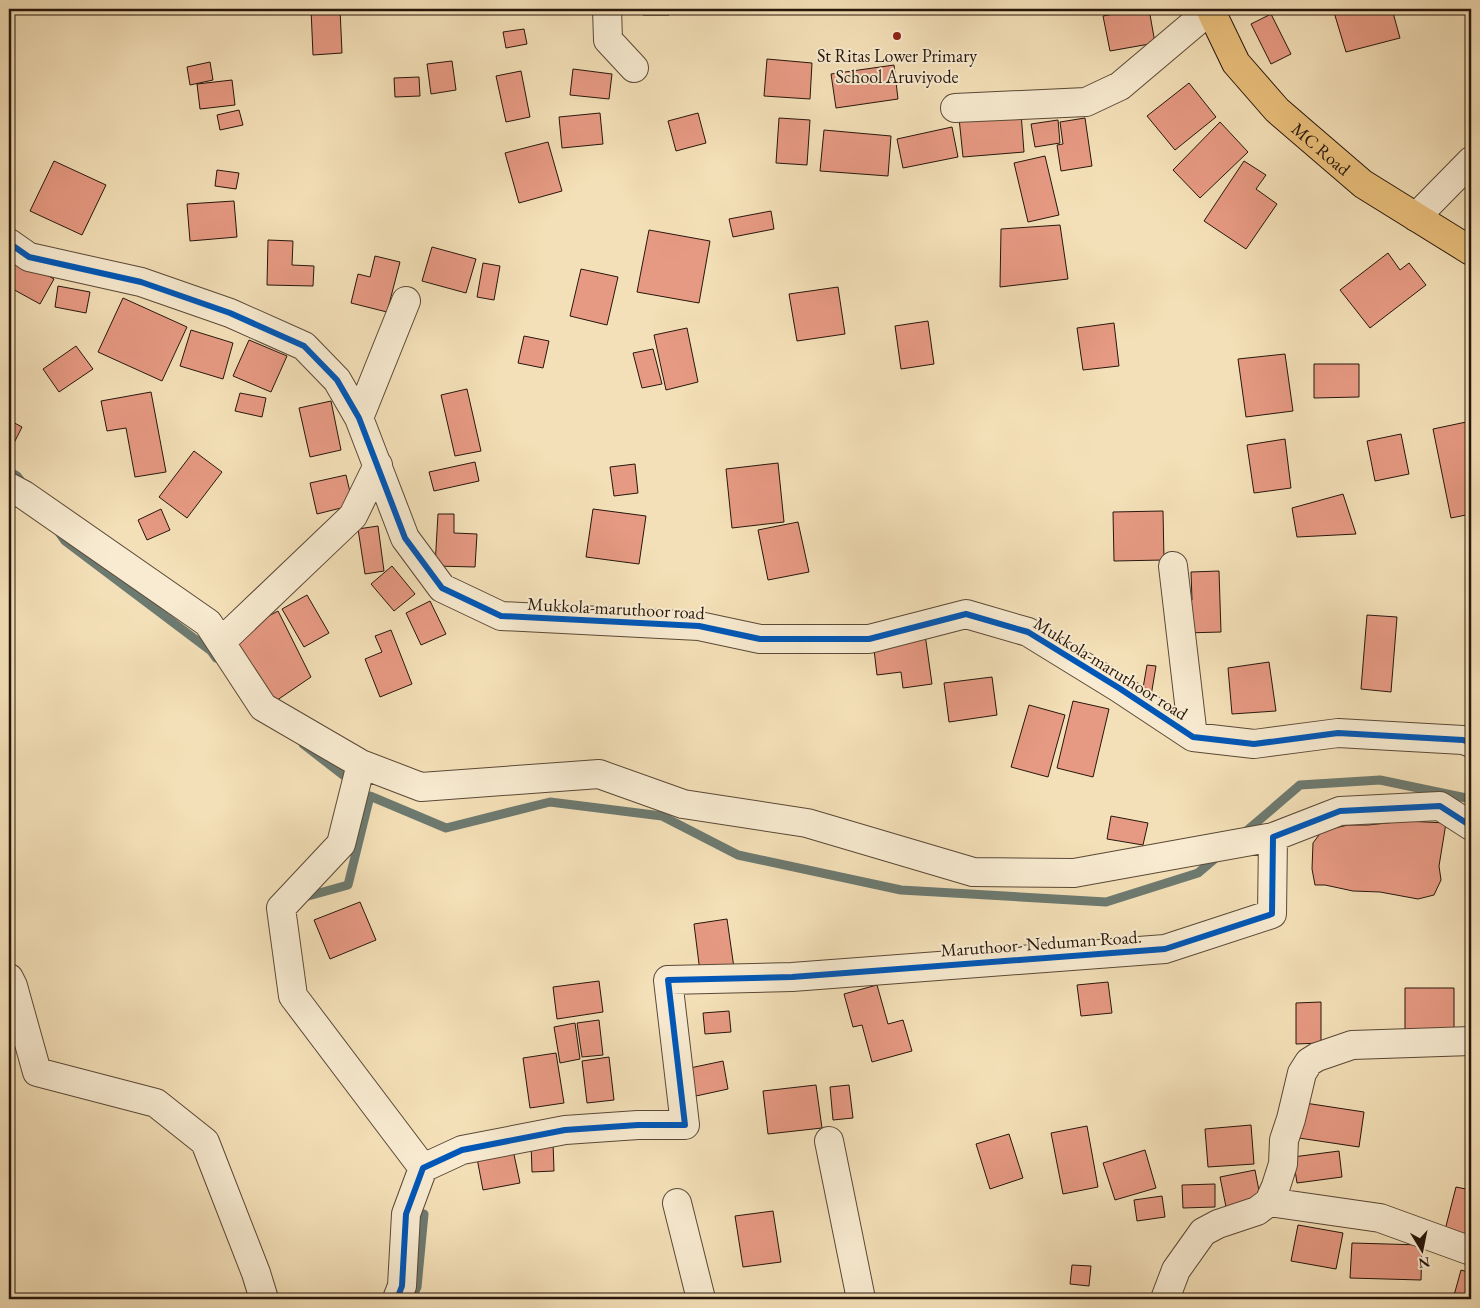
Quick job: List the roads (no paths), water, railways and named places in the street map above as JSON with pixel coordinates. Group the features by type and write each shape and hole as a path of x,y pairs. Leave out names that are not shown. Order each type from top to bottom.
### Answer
{"main road":[{"name":"MC Road","path":"1210,9 1236,63 1277,110 1363,184 1471,251"}],"street":[{"path":"607,9 608,40 634,68"},
{"path":"955,108 1086,102 1120,86 1210,9"},
{"path":"1416,217 1471,161"},
{"name":"Mukkola-maruthoor road","path":"9,244 29,257 150,285 230,313 304,346 337,380 359,418 404,538 442,588 502,616 699,626 760,639 869,639 966,614 1028,632 1120,688 1193,737 1254,744 1338,733 1463,740 1471,743"},
{"path":"359,418 406,301"},
{"path":"221,642 353,516 378,465"},
{"path":"9,488 24,495 208,623 263,707 360,765 421,786 599,774 683,804 807,823 973,872 1074,873 1274,837 1340,811 1349,810 1440,806 1471,826"},
{"path":"1173,566 1193,737"},
{"path":"360,765 341,844 281,908 293,996 423,1168 406,1214 402,1286 397,1299"},
{"name":"Maruthoor- Neduman Road.","path":"423,1168 462,1150 565,1130 638,1125 685,1126 668,980 792,977 1165,949 1272,914 1274,837"},
{"path":"9,978 13,986 16,1024 37,1072 156,1103 206,1142 256,1273 264,1299"},
{"path":"1164,1299 1176,1270 1203,1232 1218,1224 1257,1211 1269,1202 1283,1164 1284,1140 1302,1073 1309,1062 1317,1057 1352,1045 1471,1041"},
{"path":"829,1141 861,1299"},
{"path":"1269,1202 1380,1218 1471,1251"},
{"path":"677,1203 701,1299"}],"waterway":[{"path":"9,471 17,476 23,484"},
{"path":"58,531 65,541 211,651 216,658"},
{"path":"303,744 352,782"},
{"path":"1243,834 1300,785 1380,780 1471,799"},
{"path":"301,898 348,885 370,796 446,828 550,802 662,816 738,855 901,890 1106,902 1198,873 1218,856"},
{"path":"411,1299 417,1287 424,1214"}],"place":[{"name":"St Ritas Lower Primary School Aruviyode","path":"897,36"}]}
